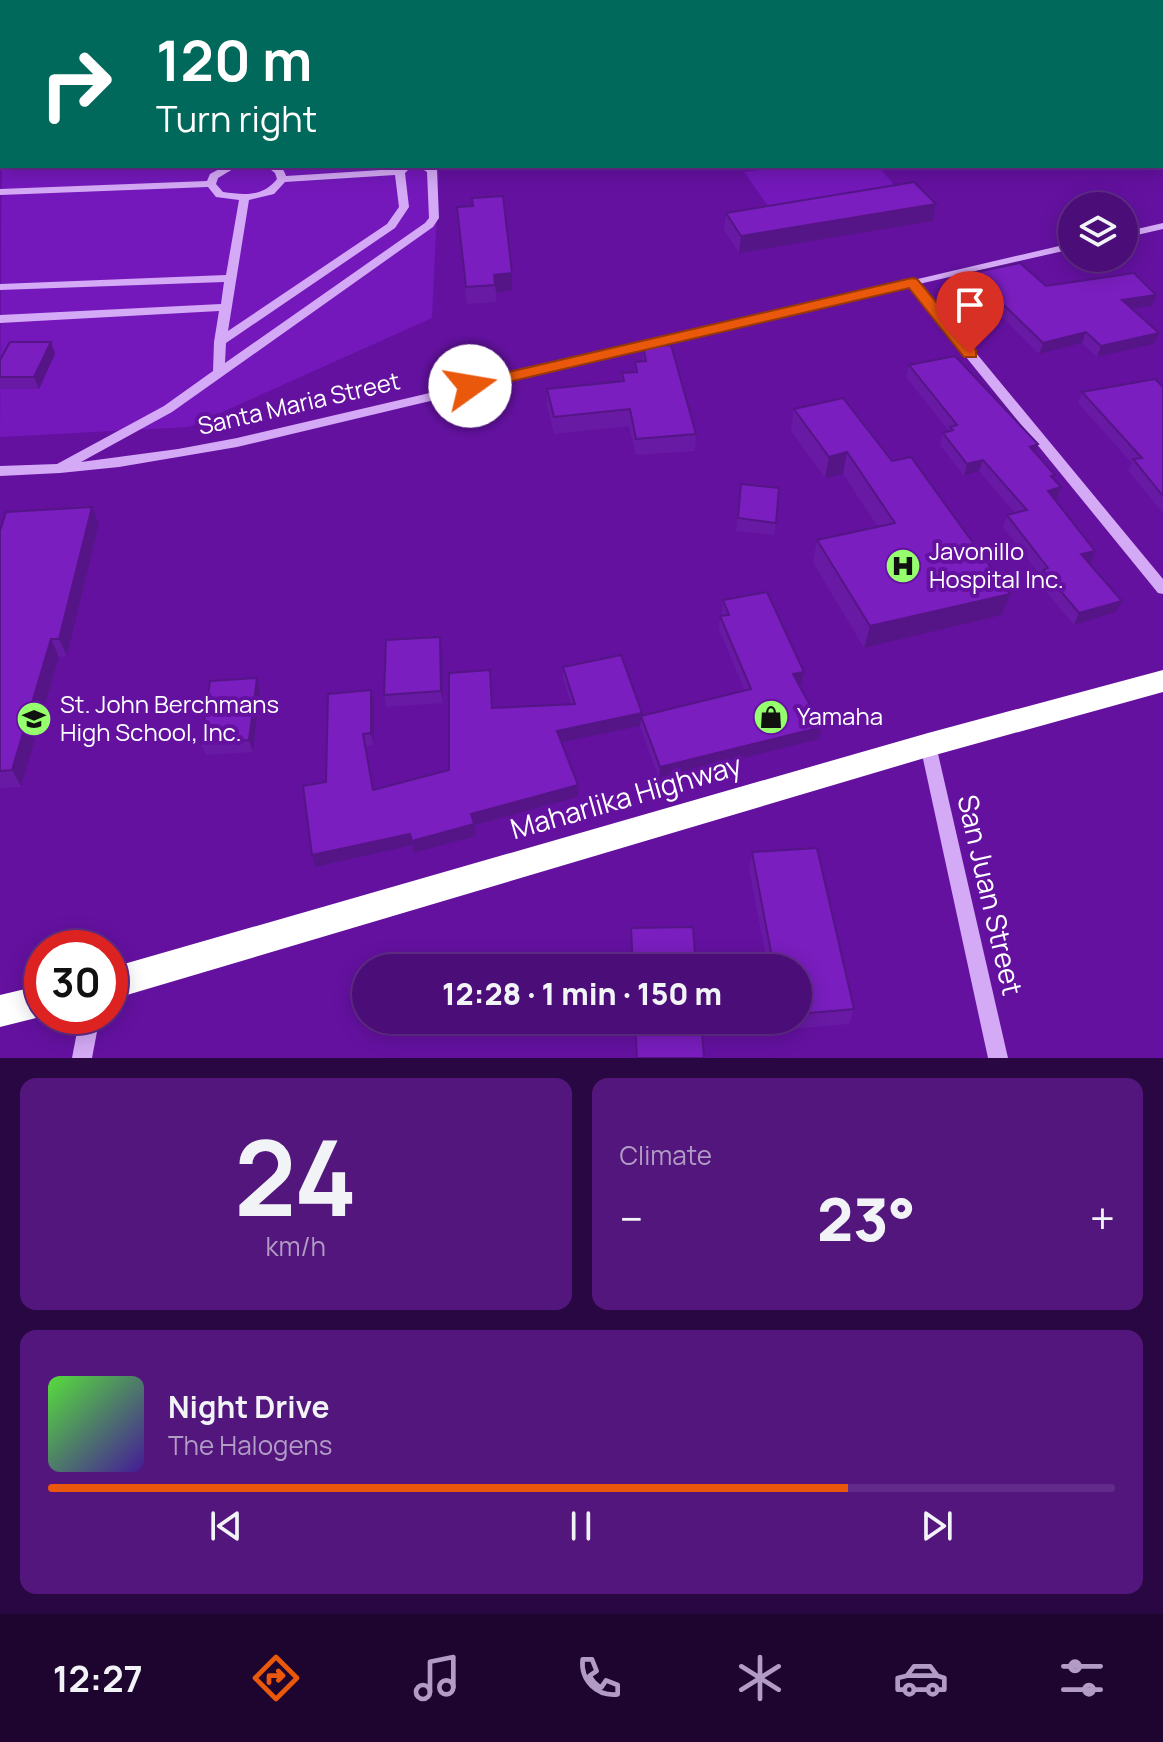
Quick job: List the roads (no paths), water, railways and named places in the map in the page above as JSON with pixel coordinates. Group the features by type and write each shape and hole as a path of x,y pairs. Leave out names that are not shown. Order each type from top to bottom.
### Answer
{"highway":[{"name":"Maharlika Highway","path":"128,979 928,745 1163,681"},
{"path":"0,1011 24,1005"}],"street":[{"path":"211,184 222,168"},
{"path":"275,168 280,171 282,179"},
{"path":"54,471 168,409 429,225 434,218 432,170 428,168"},
{"path":"211,184 220,195 244,199 270,192 282,179 404,169 404,207 398,220 220,342"},
{"path":"0,192 211,184"},
{"path":"219,374 220,342 244,199"},
{"path":"1138,232 1163,226"},
{"name":"Santa Maria Street","path":"0,471 54,471 137,462 224,446 1058,249"},
{"path":"0,287 230,278"},
{"path":"912,283 1163,589"},
{"path":"0,319 226,307"},
{"name":"San Juan Street","path":"928,745 998,1058"},
{"path":"82,1058 87,1034"}],"place":[{"name":"Javonillo Hospital Inc.","path":"903,566"},
{"name":"Yamaha","path":"771,717"},
{"name":"St. John Berchmans High School, Inc.","path":"34,719"}]}
